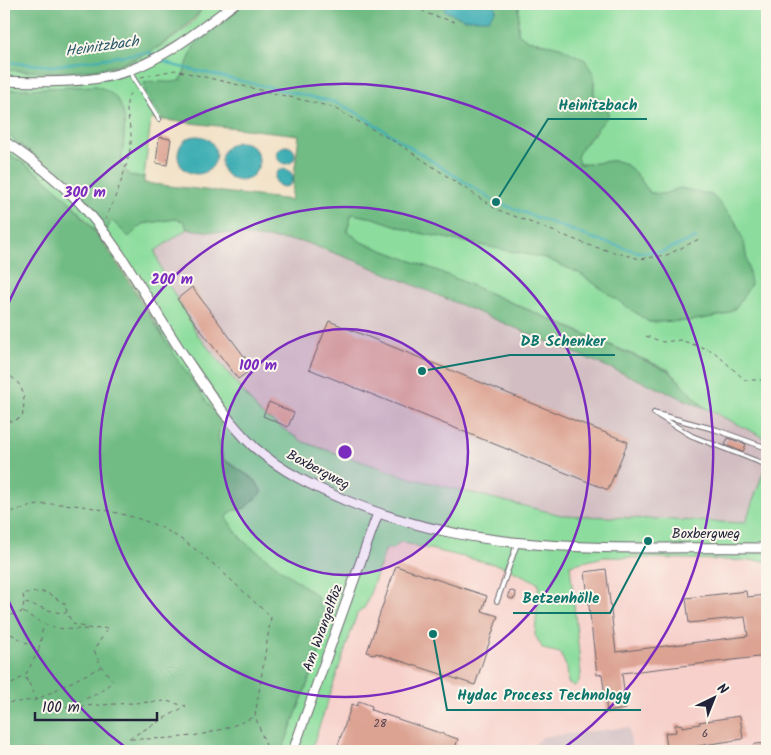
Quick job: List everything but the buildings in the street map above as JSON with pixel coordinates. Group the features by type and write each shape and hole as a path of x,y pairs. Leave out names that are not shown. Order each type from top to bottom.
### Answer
{"street":[{"path":"4,81 39,82 131,75 234,4"},
{"name":"Boxbergweg","path":"4,141 46,171 64,187 101,230 170,336 227,418 255,447 288,472 333,495 378,514 426,528 517,544 575,547 767,548"},
{"name":"Am Wrangelflöz","path":"293,751 378,514"}],"lane":[{"path":"131,75 159,119"},
{"path":"767,448 717,430 654,413 692,436 767,466"},
{"path":"497,601 517,544"}],"path":[{"path":"416,4 425,13 455,22"},
{"path":"131,75 175,70 332,107 350,115 399,144 496,209 591,246 640,259 667,255 699,239"},
{"path":"101,230 118,190 131,142 127,104 130,94 137,85"},
{"path":"646,336 663,342 680,340 712,351 745,380 767,380"},
{"path":"4,373 14,377 26,398 22,418 4,423"},
{"path":"4,515 27,505 62,503 121,512 162,529 196,551 271,617 255,716 268,751"},
{"path":"22,612 23,593 46,592 65,604 67,613 74,624 92,629"},
{"path":"24,602 53,613 67,613"},
{"path":"4,617 22,612 43,625 59,630 108,628 94,650 101,666 113,680 99,693 66,707 166,701 186,706 128,739 176,739 230,728 255,716"},
{"path":"4,683 12,684 25,676 39,650 43,625"},
{"path":"4,630 17,635 39,650"},
{"path":"4,699 6,703 36,700 101,666"},
{"path":"25,676 29,685"},
{"path":"25,676 36,700"}],"shaded area":[{"path":"187,229 304,242 359,262 705,408 767,439 767,462 746,523 561,515 410,478 303,442 261,414 197,334 163,274 155,251"},
{"path":"400,542 502,566 539,583 535,635 552,652 560,653 567,668 568,683 581,674 570,565 604,557 767,561 767,751 311,751 357,614 365,607 386,549 393,549"},
{"path":"629,727 632,751 527,751 543,737"}],"green space":[{"path":"4,4 204,4 193,19 170,39 130,60 90,70 48,72 4,70"},
{"path":"204,4 244,4 210,30 194,46 181,80 172,84 150,81 146,94 164,120 151,119 144,177 130,176 121,165 125,125 96,86 4,90 4,70 82,71 118,66 141,57 184,30 196,19"},
{"path":"244,4 519,4 518,33 527,40 560,47 585,60 594,75 594,95 607,105 609,114 580,151 577,157 579,164 610,161 623,163 634,171 650,193 664,194 680,188 712,195 735,221 744,242 751,284 737,307 724,315 689,321 649,322 579,273 545,258 415,232 374,218 352,214 347,231 361,242 438,271 669,371 705,408 359,262 304,242 187,229 184,221 175,219 142,224 129,237 111,220 106,233 85,200 62,177 4,132 4,90 96,86 108,91 116,98 121,107 124,118 124,141 121,165 130,176 144,177 144,183 291,200 299,135 164,120 146,94 144,83 181,80 194,46 210,30"},
{"path":"519,4 767,4 767,439 705,408 669,370 438,271 361,242 347,231 352,214 374,218 415,232 545,258 579,273 649,322 689,321 724,315 737,307 735,221 712,195 680,188 664,194 650,193 634,171 623,163 610,161 579,164 576,157 581,148 597,131 600,101 594,95 594,75 560,47 527,40 518,33"},
{"path":"4,132 62,177 85,200 105,232 110,220 142,224 175,219 184,221 187,229 155,251 163,274 197,334 261,414 303,442 410,478 561,515 745,523 767,462 767,561 604,557 570,565 581,674 578,684 574,686 568,683 567,668 560,653 543,649 535,635 539,583 502,566 400,542 393,549 386,549 365,607 357,614 311,751 282,751 329,627 320,625 317,596 243,541 226,518 232,511 245,508 262,492 255,480 223,459 206,415 167,343 130,279 109,249 61,193 34,170 4,152"},
{"path":"4,152 31,168 77,210 115,260 172,350 221,422 218,437 223,459 255,480 262,492 245,508 232,511 226,518 243,541 317,596 320,608 326,610 319,621 320,625 329,627 282,751 4,751"}],"water":[{"path":"443,4 494,4 496,10 488,19 465,19 445,11"},
{"path":"197,136 210,142 216,155 210,168 197,174 184,168 178,155 184,142"},
{"path":"240,142 253,148 259,161 253,174 240,180 227,174 221,161 227,148"},
{"path":"286,146 292,149 295,155 292,161 286,164 280,161 277,155 280,149"},
{"path":"284,169 290,172 293,178 290,184 284,187 278,184 275,178 278,172"}],"waterway":[{"name":"Heinitzbach","path":"4,62 52,66 148,52 154,56"},
{"name":"Heinitzbach","path":"158,59 176,66 334,102 354,111 496,202 592,238 638,252 661,252 696,238"}],"place":[{"name":"Heinitzbach","path":"496,202"},
{"name":"DB Schenker","path":"422,371"},
{"name":"Betzenhölle","path":"648,541"},
{"name":"Hydac Process Technology","path":"433,634"}]}
